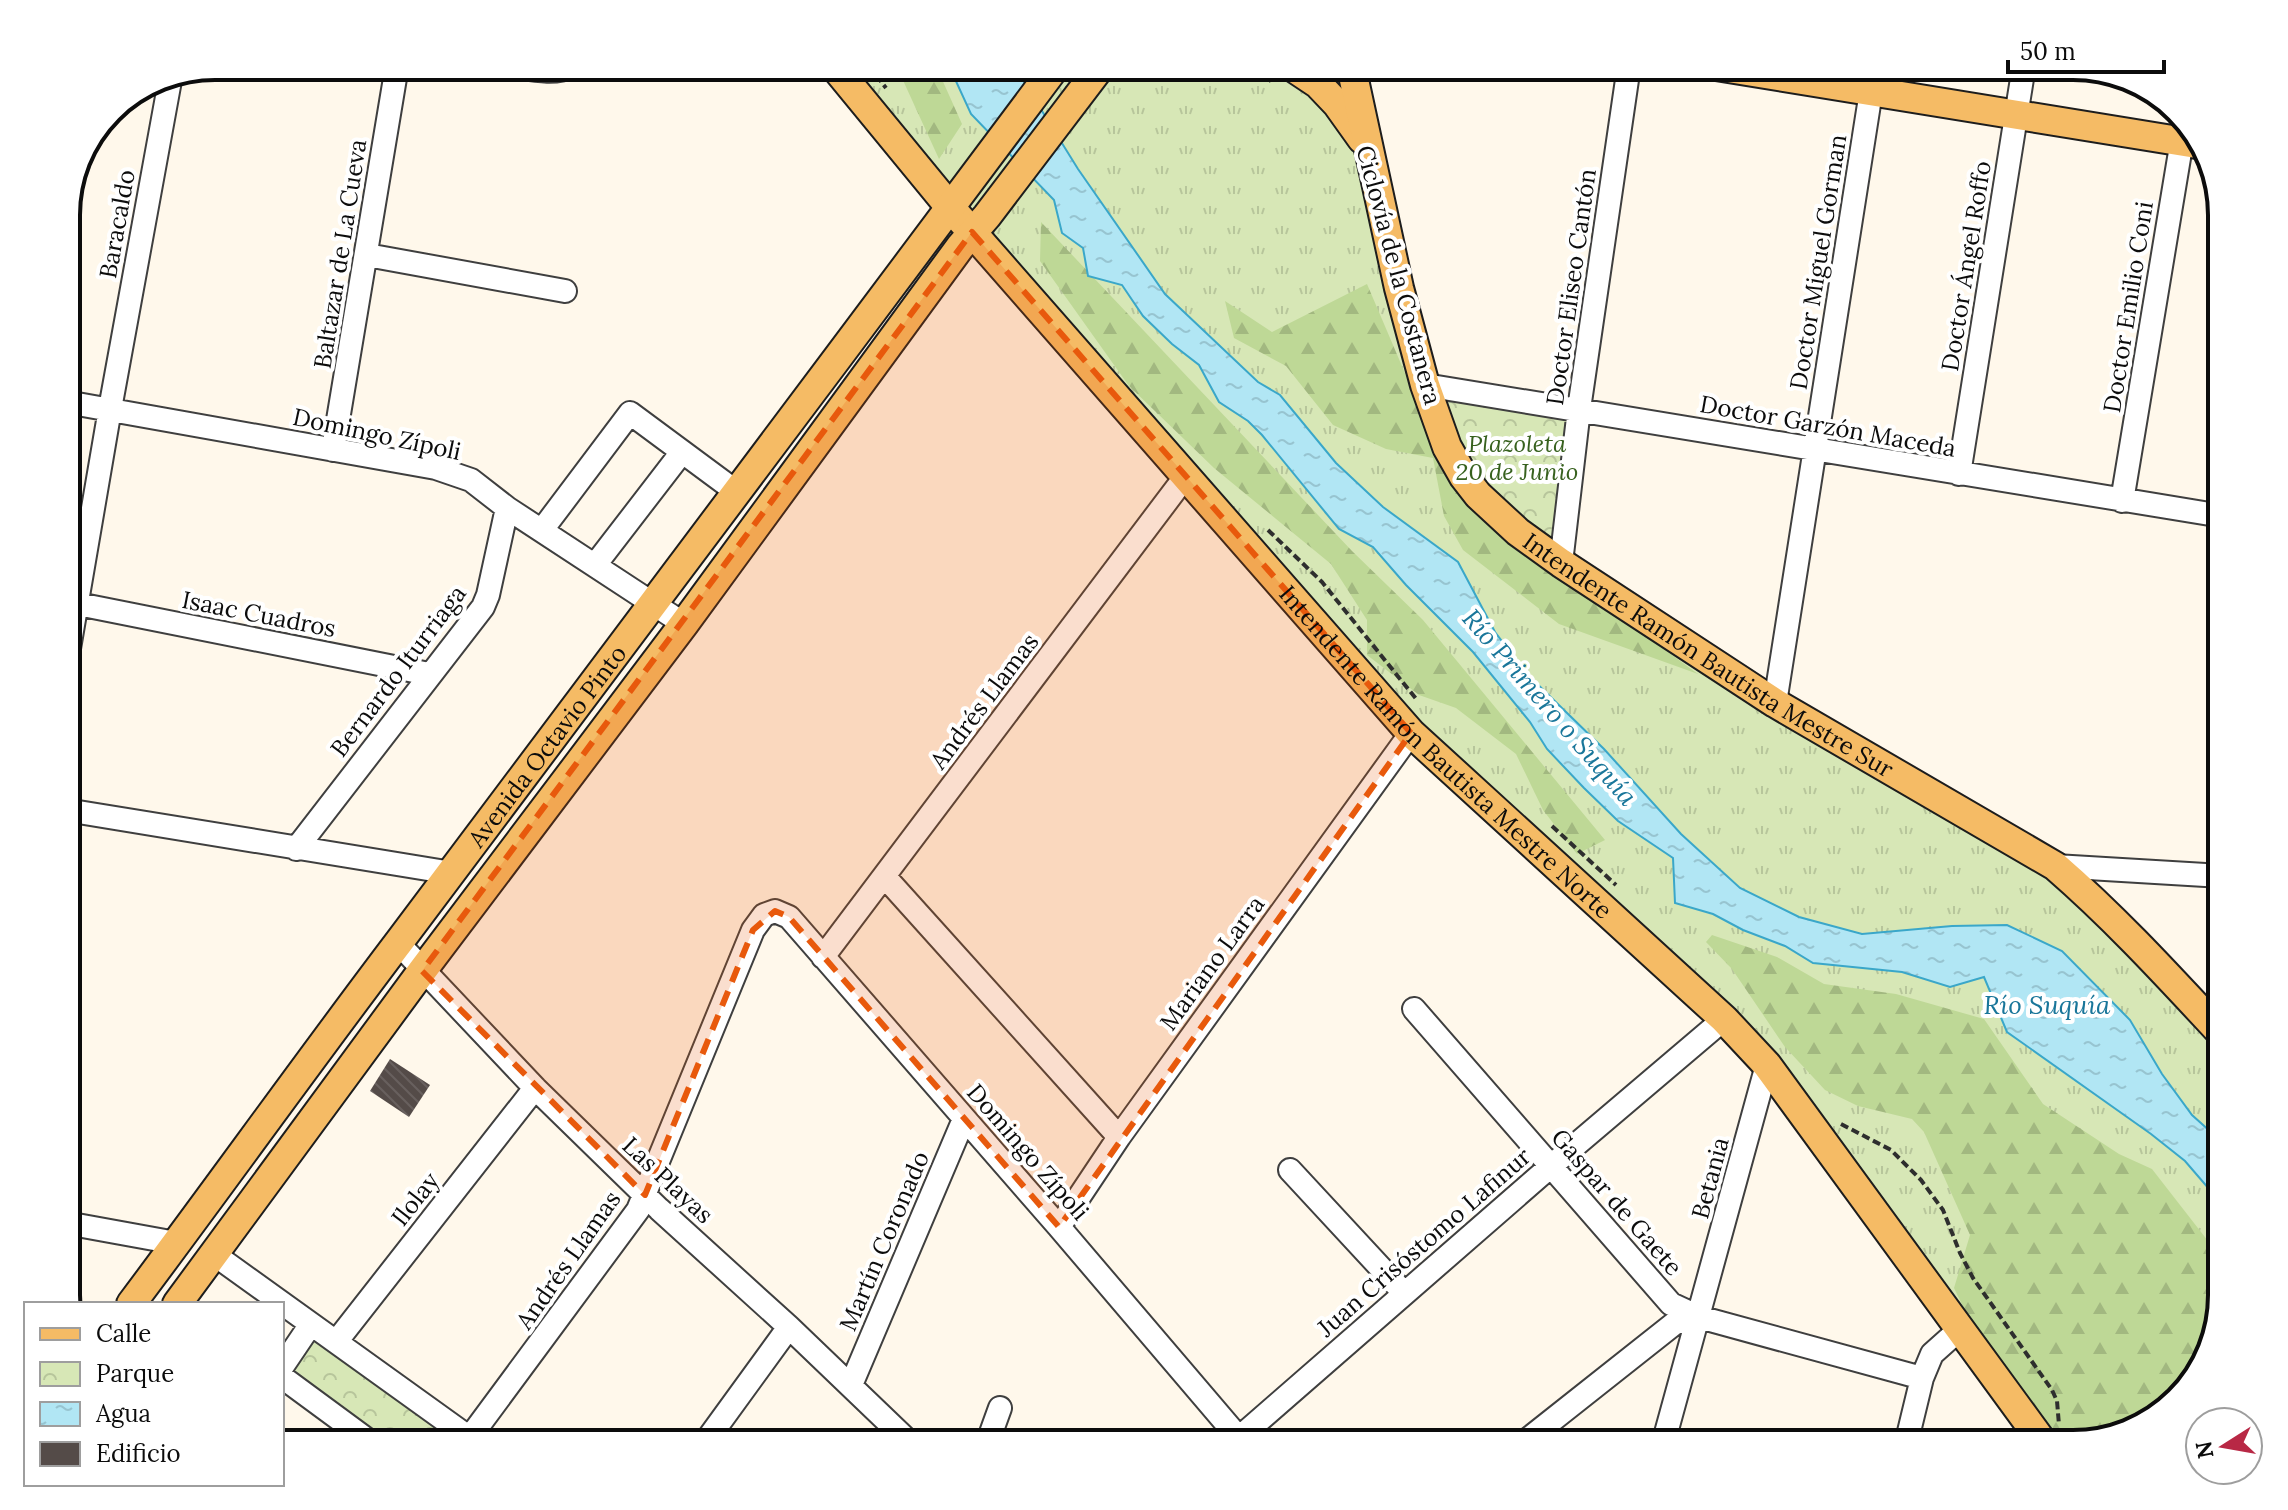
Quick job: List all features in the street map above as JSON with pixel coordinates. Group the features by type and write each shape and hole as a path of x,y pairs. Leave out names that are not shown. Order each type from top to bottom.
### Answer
{"main road":[{"name":"Intendente Ramón Bautista Mestre Norte","path":"847,80 980,224 1185,477 1411,733 1724,1019 1767,1065 2034,1430"},
{"name":"Avenida Octavio Pinto","path":"132,1302 1045,80"},
{"name":"Avenida Octavio Pinto","path":"179,1302 422,971 1090,80"},
{"name":"Intendente Ramón Bautista Mestre Sur","path":"1302,80 1318,84 1337,104 1371,153"},
{"name":"Intendente Ramón Bautista Mestre Sur","path":"1354,80 1399,288 1425,385 1447,447 1478,495 1518,532 1561,563 1775,703 2055,866 2132,938 2208,1019"},
{"path":"1877,80 2016,115 2181,135"}],"street":[{"name":"Baltazar de La Cueva","path":"333,450 395,80"},
{"name":"Doctor Eliseo Cantón","path":"1561,563 1579,409 1627,80"},
{"name":"Doctor Miguel Gorman","path":"1775,703 1873,80"},
{"name":"Doctor Ángel Roffo","path":"1959,474 2022,80"},
{"name":"Baracaldo","path":"80,592 169,89"},
{"name":"Doctor Emilio Coni","path":"2122,501 2188,145"},
{"path":"367,255 565,291"},
{"name":"Doctor Garzón Maceda","path":"1425,385 2208,514"},
{"name":"Domingo Zípoli","path":"80,404 455,473 471,480 507,508 684,624"},
{"path":"542,530 630,413 738,493"},
{"path":"595,565 682,452"},
{"name":"Andrés Llamas","path":"823,957 1185,477"},
{"name":"Bernardo Iturriaga","path":"296,849 483,607 507,508"},
{"name":"Isaac Cuadros","path":"80,604 429,674"},
{"name":"Mariano Larra","path":"1059,1227 1119,1137 1411,733"},
{"path":"80,812 452,873"},
{"path":"2055,866 2208,875"},
{"path":"885,877 1119,1137"},
{"name":"Domingo Zípoli","path":"764,915 775,911 789,917 1059,1227 1228,1430"},
{"name":"Andrés Llamas","path":"480,1430 632,1222 753,930 764,915"},
{"name":"Las Playas","path":"398,943 535,1088 897,1430"},
{"name":"Gaspar de Gaete","path":"1414,1009 1671,1304 1699,1317 1922,1378"},
{"name":"Juan Crisóstomo Lafinur","path":"1251,1430 1404,1293 1724,1019"},
{"name":"Betania","path":"1667,1430 1767,1065"},
{"name":"Ilolay","path":"336,1342 535,1088"},
{"name":"Martín Coronado","path":"851,1385 964,1119"},
{"path":"1290,1170 1404,1293"},
{"path":"80,1226 176,1243"},
{"path":"215,1255 280,1302"},
{"path":"284,1305 455,1430"},
{"path":"1540,1430 1675,1323 1699,1317"},
{"path":"284,1364 311,1324"},
{"path":"714,1430 789,1327"},
{"path":"1909,1430 1922,1378 1932,1354 1960,1329"},
{"path":"284,1378 354,1430"},
{"path":"992,1430 1000,1408"}],"highlighted area":[{"path":"972,232 1411,733 1059,1227 789,917 775,911 753,930 645,1195 422,971"}],"green space":[{"path":"846,80 955,80 971,114 1054,200 1062,233 1083,248 1088,276 1122,285 1143,316 1199,365 1219,402 1248,421 1262,435 1339,529 1373,547 1473,652 1530,722 1547,749 1584,788 1618,821 1673,858 1675,903 1713,914 1743,930 1785,946 1813,963 1902,972 1950,986 1984,977 2007,1033 2185,1161 2208,1188 2208,1295 2201,1338 2185,1370 2155,1402 2125,1420 2091,1429 2034,1430 1791,1095 1411,733"},
{"path":"903,80 942,80 962,124 939,159"},
{"path":"1023,80 1304,80 1371,153 1425,385 1518,532 2055,866 2208,1020 2208,1129 2192,1115 2162,1074 1952,926 1862,935 1799,917 1740,888 1681,834 1604,749 1527,674 1495,632 1458,562 1383,507 1336,463 1280,395 1258,382 1165,294 1078,169"},
{"path":"1041,222 1352,551 1423,620 1605,840 1577,854 1543,810 1516,754 1456,708 1419,695 1367,655 1367,620 1331,564 1214,468 1129,386 1040,261"},
{"path":"1367,284 1439,453 1478,513 1698,674 1559,624 1463,550 1444,516 1433,458 1386,449 1333,425 1286,366 1234,338 1225,301 1272,332"},
{"name":"Plazoleta 20 de Junio","path":"1437,396 1567,419 1551,547 1514,517 1458,449"},
{"path":"1712,935 1777,957 1824,984 1896,994 1984,1019 2043,1104 2119,1154 2152,1169 2208,1241 2207,1313 2201,1338 2185,1370 2168,1390 2155,1402 2125,1420 2091,1429 2045,1430 1976,1333 1954,1288 1970,1235 1924,1132 1912,1119 1858,1106 1825,1090 1785,1047 1732,969 1706,942"},
{"path":"317,1337 445,1430 368,1430 291,1374"}],"water":[{"name":"Río Suquía","path":"955,80 1023,80 1078,169 1165,294 1258,382 1280,395 1336,463 1383,507 1458,562 1495,632 1527,674 1604,749 1681,834 1740,888 1799,917 1862,934 1952,926 2007,925 2062,951 2130,1020 2162,1074 2192,1115 2208,1129 2208,1188 2185,1161 2151,1134 2007,1032 1984,977 1950,987 1902,972 1813,963 1785,946 1743,930 1713,914 1675,903 1673,858 1618,821 1584,788 1547,749 1530,722 1473,652 1373,547 1339,529 1262,435 1248,421 1219,402 1199,365 1143,316 1122,285 1088,276 1083,248 1062,233 1054,200 971,114"}],"building":[{"path":"390,1059 430,1085 409,1117 370,1091"}],"water label":[{"name":"Río Primero o Suquía","path":"1550,707"}]}
